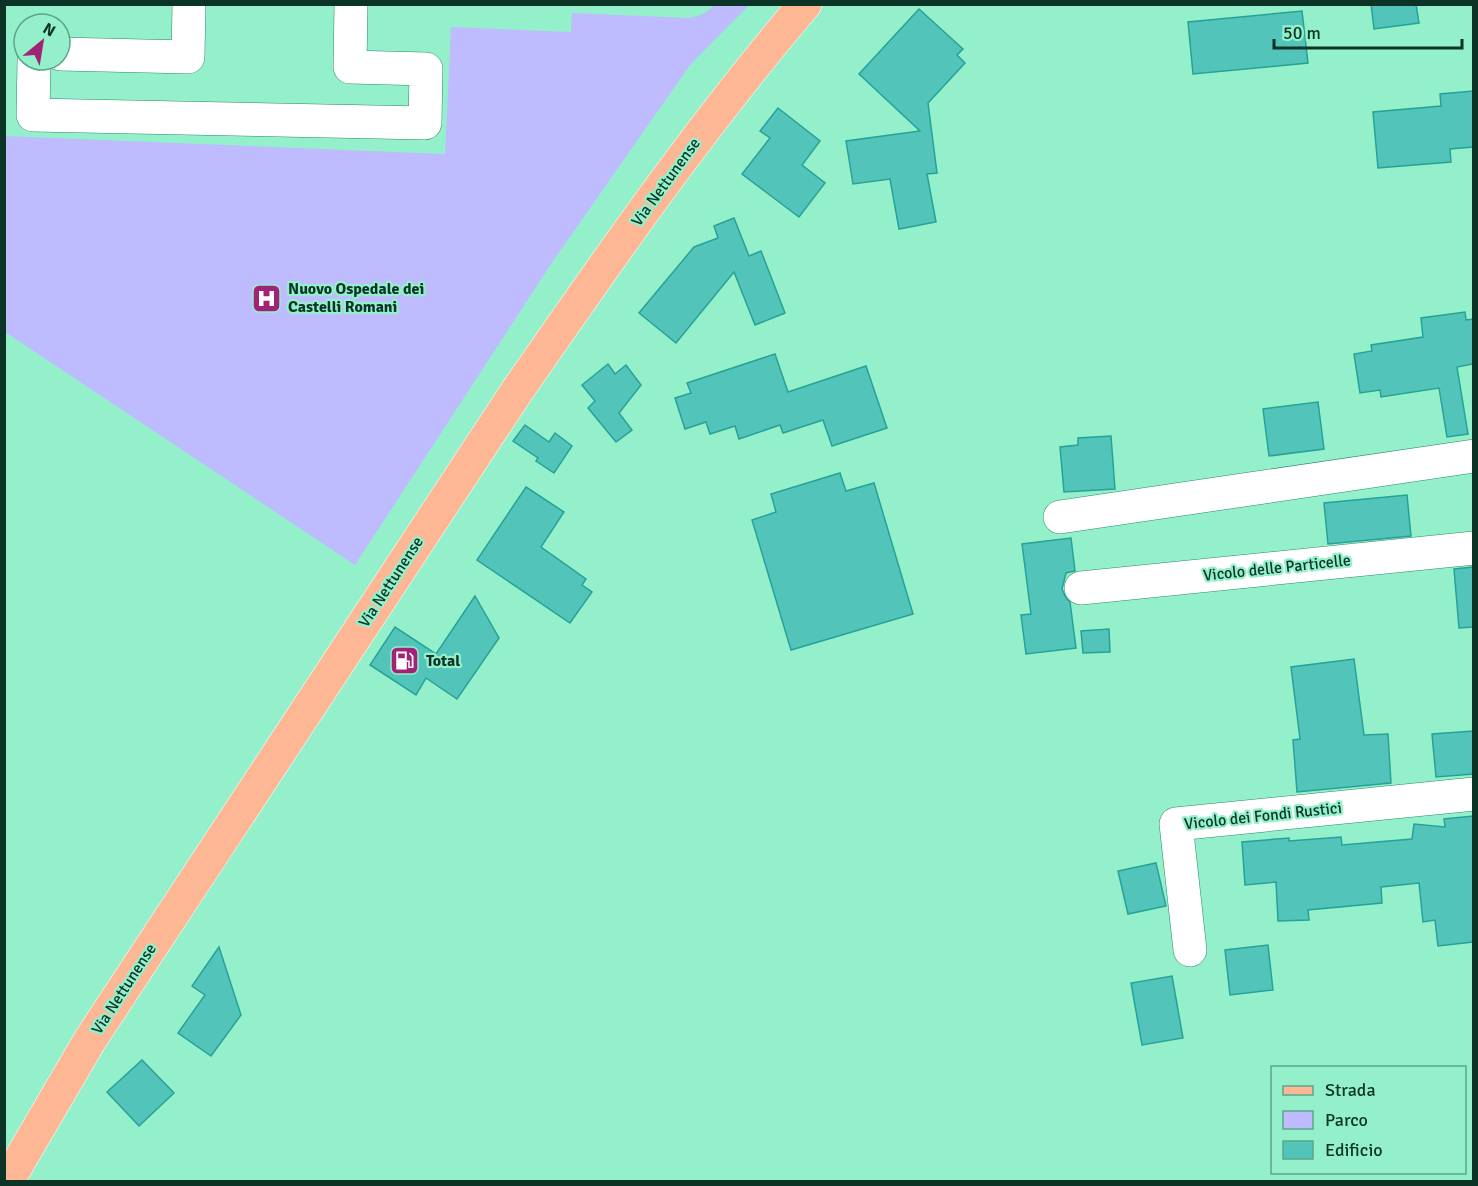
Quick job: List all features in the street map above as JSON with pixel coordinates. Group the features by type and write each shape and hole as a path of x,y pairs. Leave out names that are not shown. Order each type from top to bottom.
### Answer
{"main road":[{"name":"Via Nettunense","path":"7,1182 90,1040 515,394 687,154 805,4"}],"street":[{"path":"72,54 188,57 189,4"},
{"path":"34,72 33,115 425,123 426,69 350,67 351,4"},
{"path":"1060,517 1473,456"},
{"name":"Vicolo delle Particelle","path":"1081,588 1473,548"},
{"name":"Vicolo dei Fondi Rustici","path":"1190,950 1176,824 1473,794"}],"green space":[{"name":"Nuovo Ospedale dei Castelli Romani","path":"714,5 749,5 690,65 551,264 355,565 5,332 5,136 445,154 451,27 571,32 572,13 689,18 703,14"}],"building":[{"path":"1371,4 1416,4 1419,23 1374,29"},
{"path":"919,9 963,49 957,55 965,63 928,103 937,173 927,174 936,222 899,229 890,179 853,184 846,141 920,131 859,74"},
{"path":"1302,11 1308,63 1193,74 1188,22"},
{"path":"1473,91 1473,147 1450,149 1451,162 1378,168 1373,112 1441,106 1440,94"},
{"path":"778,108 820,141 802,165 825,183 799,217 742,174 770,138 760,131"},
{"path":"734,218 749,256 761,251 785,313 755,325 734,272 676,343 639,313 694,247 718,238 714,226"},
{"path":"1465,312 1466,320 1473,319 1473,364 1457,367 1468,434 1447,437 1439,388 1381,397 1380,390 1360,393 1354,354 1372,351 1371,345 1423,337 1421,318"},
{"path":"775,354 788,392 866,366 887,428 832,446 823,420 783,433 780,425 739,439 735,426 710,434 706,422 685,429 675,398 691,393 687,383"},
{"path":"608,364 615,374 626,365 641,385 619,413 632,430 616,442 588,408 595,401 582,385"},
{"path":"1318,402 1324,449 1269,456 1263,409"},
{"path":"525,425 549,442 555,433 572,446 554,473 536,461 538,458 513,441"},
{"path":"1111,436 1115,489 1064,492 1060,447 1078,445 1078,438"},
{"path":"840,473 846,491 874,483 913,614 791,650 752,520 776,512 771,494"},
{"path":"526,487 564,512 541,547 586,579 582,585 592,592 570,623 477,560"},
{"path":"1407,495 1411,536 1328,544 1324,503"},
{"path":"1071,538 1075,571 1066,573 1062,589 1070,602 1076,648 1026,654 1021,615 1031,614 1022,544"},
{"path":"1473,567 1473,627 1459,628 1454,569"},
{"path":"475,596 499,638 457,699 426,678 416,695 370,665 395,627 436,654"},
{"path":"1109,629 1110,652 1083,653 1081,631"},
{"path":"1354,659 1364,735 1388,734 1391,783 1297,792 1293,740 1300,739 1291,667"},
{"path":"1473,731 1473,774 1436,777 1432,734"},
{"path":"1473,816 1473,942 1438,946 1435,920 1423,922 1419,883 1381,887 1382,903 1308,910 1309,920 1278,921 1276,882 1245,885 1242,842 1341,837 1342,845 1412,839 1414,824 1445,827 1444,819"},
{"path":"1156,863 1166,906 1128,914 1118,871"},
{"path":"1268,945 1273,990 1230,995 1225,950"},
{"path":"219,947 241,1015 211,1056 178,1033 205,995 192,986"},
{"path":"1172,976 1183,1038 1142,1045 1131,983"},
{"path":"142,1060 174,1093 139,1126 107,1092"}],"place":[{"name":"Nuovo Ospedale dei Castelli Romani","path":"267,298"},
{"name":"Total","path":"405,661"}]}
